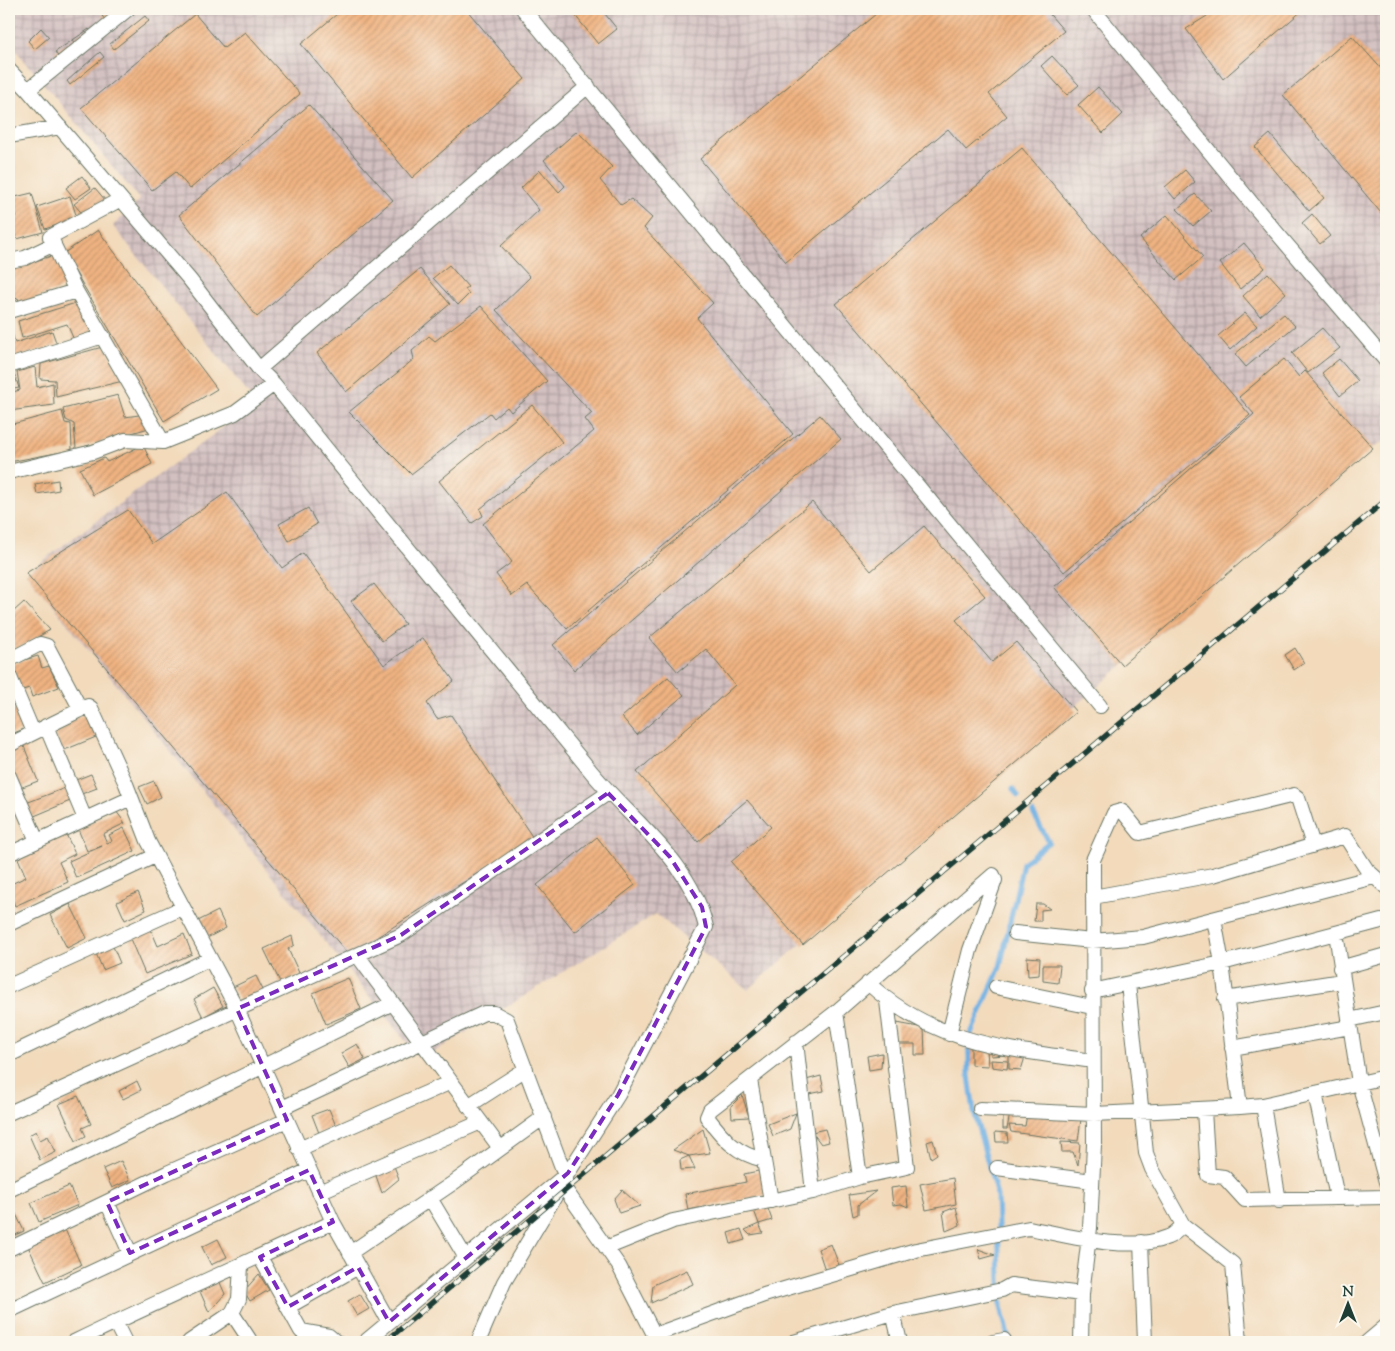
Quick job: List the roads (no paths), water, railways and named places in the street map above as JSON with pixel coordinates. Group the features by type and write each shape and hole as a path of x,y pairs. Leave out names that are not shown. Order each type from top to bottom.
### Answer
{"street":[{"path":"28,90 128,9"},
{"path":"523,9 1100,706"},
{"path":"1093,9 1254,206 1386,362"},
{"path":"9,70 190,280 259,369 274,384 608,793 670,857 694,890 702,907 706,927 618,1095 564,1180 504,1282 478,1342"},
{"path":"259,369 588,86"},
{"path":"9,136 60,127"},
{"path":"121,199 50,237 76,291 163,442"},
{"path":"9,261 25,258 54,244"},
{"path":"9,311 76,291"},
{"path":"9,366 103,336"},
{"path":"9,472 93,452 125,440 163,442 235,413 274,384"},
{"path":"9,660 40,644 47,646 81,710"},
{"path":"9,674 40,729 85,819"},
{"path":"9,745 88,706 91,708 155,856 237,1009 333,1222 389,1322"},
{"path":"9,776 37,841"},
{"path":"9,1113 402,935 608,793"},
{"path":"1081,1342 1082,1294 1089,1239 1094,1114 1092,1007 1093,860 1114,814 1119,811 1124,813 1140,833 1294,796 1298,798 1313,845"},
{"path":"9,854 131,798"},
{"path":"1093,897 1213,875 1345,836 1366,870 1386,887"},
{"path":"9,924 155,856"},
{"path":"764,1160 750,1157 734,1149 707,1117 710,1110 836,1012 992,875 995,880 970,950 949,1034"},
{"path":"1015,933 1092,941 1143,937 1374,877"},
{"path":"9,986 182,908"},
{"path":"1214,918 1222,963 1240,1107"},
{"path":"1092,991 1222,963 1381,921"},
{"path":"1336,933 1359,1083 1386,1182"},
{"path":"1225,999 1341,974 1386,955"},
{"path":"358,956 500,1148"},
{"path":"9,1055 209,959"},
{"path":"868,983 887,1001 902,1011 949,1034 990,1046 1093,1061"},
{"path":"1128,984 1146,1153 1152,1169 1183,1225 1232,1264 1240,1342"},
{"path":"996,987 1092,1007"},
{"path":"606,1248 673,1221 813,1192 860,1177 907,1167 887,1001"},
{"path":"9,1190 393,1003"},
{"path":"836,1012 860,1177"},
{"path":"1232,1048 1350,1024 1386,1012"},
{"path":"9,1249 107,1202 484,1013 494,1013 508,1020 544,1117 564,1180 619,1266 656,1338 764,1295 916,1250 1003,1234 1019,1229 1111,1243 1141,1242 1170,1237 1183,1225"},
{"path":"796,1042 813,1192"},
{"path":"468,1106 526,1069"},
{"path":"980,1109 1094,1114 1204,1110 1263,1105 1386,1077"},
{"path":"750,1080 771,1200"},
{"path":"299,1149 451,1082"},
{"path":"1315,1093 1337,1197"},
{"path":"1263,1105 1279,1200"},
{"path":"1204,1110 1208,1175 1224,1177 1245,1200 1386,1197"},
{"path":"350,1253 544,1117"},
{"path":"319,1192 480,1122"},
{"path":"997,1168 1092,1181"},
{"path":"9,1311 308,1170"},
{"path":"365,1342 564,1180"},
{"path":"430,1198 466,1258"},
{"path":"107,1202 130,1253"},
{"path":"74,1342 333,1222"},
{"path":"1141,1242 1145,1342"},
{"path":"260,1257 301,1331 329,1336 336,1342"},
{"path":"189,1342 232,1313 239,1299 240,1266"},
{"path":"288,1307 358,1267"},
{"path":"794,1342 893,1313 1002,1290 1011,1285 1082,1294"},
{"path":"232,1313 251,1342"},
{"path":"893,1313 900,1342"},
{"path":"115,1322 125,1342"},
{"path":"1367,1342 1386,1326"}],"waterway":[{"path":"1013,789 1018,796"},
{"path":"1009,1340 1001,1307 997,1196 974,1112 969,1076 969,1038 1000,967 1023,863 1049,842 1033,813"}],"railway":[{"path":"385,1342 1386,500"}]}
